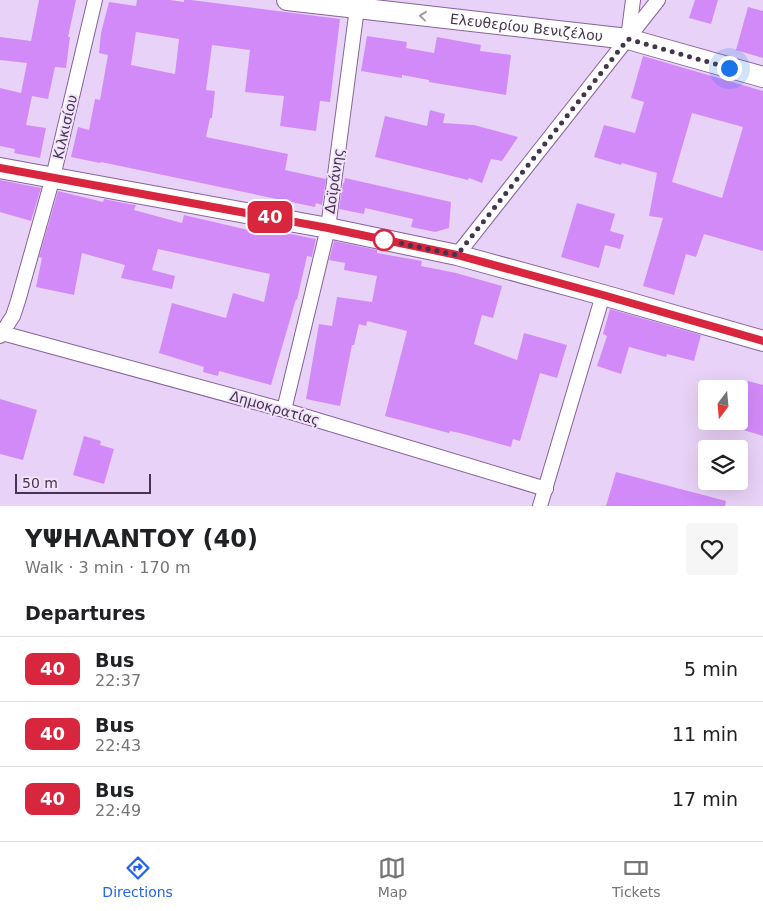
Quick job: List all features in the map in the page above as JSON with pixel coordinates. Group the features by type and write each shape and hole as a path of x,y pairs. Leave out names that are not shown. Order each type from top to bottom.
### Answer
{"main road":[{"name":"Ελευθερίου Βενιζέλου","path":"287,0 313,1 357,8 628,39 763,77"},
{"path":"0,168 328,228 457,255 763,341"}],"street":[{"name":"Κιλκισίου","path":"1,334 13,316 18,301 53,177 95,0"},
{"path":"628,39 633,0"},
{"path":"457,255 658,0"},
{"name":"Δοϊράνης","path":"284,410 328,228 357,8"},
{"path":"540,506 603,295"},
{"name":"Δημοκρατίας","path":"1,334 284,410 546,489"}],"building":[{"path":"39,0 76,0 68,37 70,37 66,68 55,67 48,99 32,96 26,125 46,128 40,158 14,153 15,149 0,146 0,88 21,93 27,63 0,60 0,37 31,41"},
{"path":"137,0 184,2 184,0 191,0 340,19 330,102 320,101 316,131 280,126 284,96 245,92 250,50 212,45 206,90 215,91 212,118 210,118 206,137 288,154 285,170 326,179 322,205 316,203 315,207 71,157 78,127 89,130 95,99 100,100 108,55 99,53 101,33 109,2 136,6","holes":["136,32 179,39 175,74 131,65"]},
{"path":"695,0 718,0 711,24 689,18"},
{"path":"748,7 763,11 763,58 736,50"},
{"path":"367,36 407,42 406,48 434,53 437,37 481,45 480,51 511,55 506,95 429,82 429,80 402,75 402,78 361,71"},
{"path":"643,56 763,91 763,251 704,234 696,257 686,254 674,295 643,286 663,218 649,216 657,173 594,157 604,125 635,133 644,102 631,98","holes":["692,113 743,127 722,198 672,182"]},
{"path":"430,110 445,114 443,123 474,125 518,137 502,161 491,159 482,183 469,178 468,180 375,157 385,116 427,126"},
{"path":"345,178 451,202 449,228 435,232 411,227 413,219 365,208 364,214 339,209"},
{"path":"0,180 41,188 31,221 0,212"},
{"path":"58,191 103,202 104,199 136,205 134,210 182,223 184,215 248,230 249,226 316,239 312,257 307,256 297,300 271,385 219,371 218,376 203,372 204,367 159,353 172,303 226,318 233,293 264,302 270,274 158,249 152,270 175,276 172,289 121,278 125,265 82,253 74,295 36,287 42,258 39,257"},
{"path":"577,203 615,214 610,231 624,235 620,249 605,245 599,268 561,257"},
{"path":"334,241 377,250 377,253 422,261 421,266 456,273 502,286 493,318 482,315 474,344 517,360 524,333 567,345 557,378 540,373 520,441 513,439 511,447 385,416 407,331 367,321 366,326 359,324 354,345 352,345 340,406 306,399 319,324 332,326 337,297 372,302 377,276 344,270 345,263 329,260"},
{"path":"610,309 701,335 694,361 667,354 666,357 629,347 621,374 597,366 607,336 603,334"},
{"path":"748,381 763,385 763,436 744,430 748,430"},
{"path":"0,399 37,410 23,460 0,454"},
{"path":"84,436 101,441 100,445 114,449 104,484 73,475"},
{"path":"616,472 726,501 725,506 606,506"}],"bus line":[{"name":"40","path":"0,168 328,228 457,255 763,341"}],"route":[{"path":"384,240 457,255 628,39 729,68"}]}
